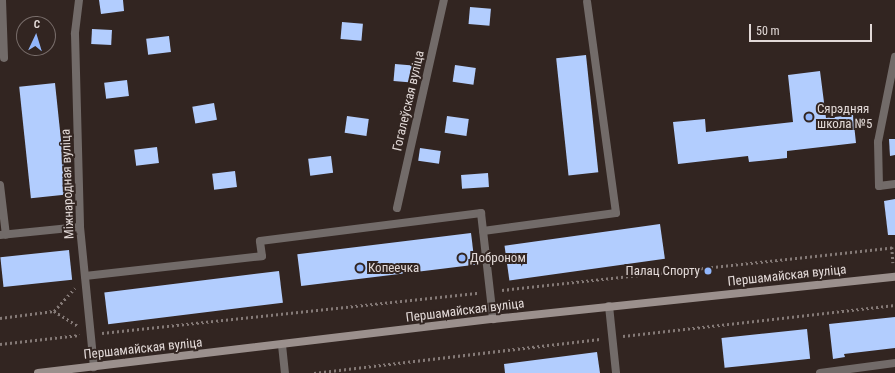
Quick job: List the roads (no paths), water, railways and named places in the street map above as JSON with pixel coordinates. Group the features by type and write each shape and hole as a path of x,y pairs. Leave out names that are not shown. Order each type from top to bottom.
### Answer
{"main road":[{"name":"Першамайская вуліца","path":"38,373 282,346 609,306 895,277"}],"street":[{"path":"2,0 4,58"},
{"name":"Міжнародная вуліца","path":"80,0 75,34 80,227 94,366"},
{"name":"Гогалеўская вуліца","path":"397,208 444,0"},
{"path":"483,231 616,213 587,2"},
{"path":"895,57 878,142 879,186 895,184"},
{"path":"0,185 3,235 80,227"},
{"path":"85,276 262,256 260,241 481,213 493,319"},
{"path":"609,306 616,373"},
{"path":"282,346 285,373"},
{"path":"820,373 895,363"}],"place":[{"name":"Сярэдняя школа №5","path":"809,117"},
{"name":"Доброном","path":"462,258"},
{"name":"Копеечка","path":"360,268"},
{"name":"Палац Спорту","path":"708,271"}]}
